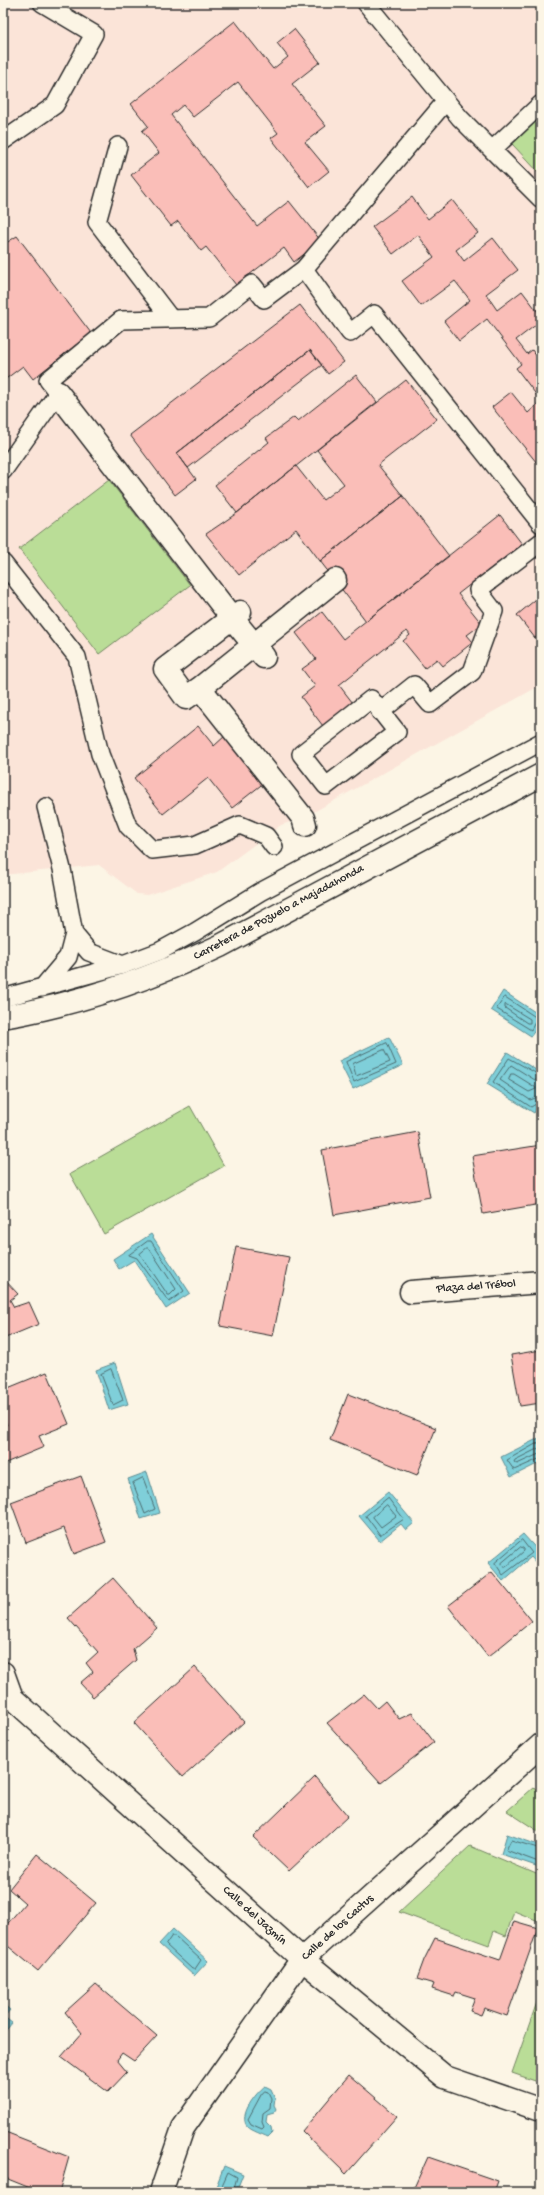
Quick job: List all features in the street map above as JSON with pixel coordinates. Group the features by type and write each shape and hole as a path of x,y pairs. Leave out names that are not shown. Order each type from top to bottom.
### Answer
{"street":[{"path":"58,393 236,615 259,651"},
{"path":"236,615 165,669 186,698 259,651 335,580"},
{"path":"200,688 303,818 305,825"},
{"name":"Carretera de Pozuelo a Majadahonda","path":"3,1017 40,1010 79,1000 144,980 177,966 220,946 541,775"},
{"name":"Plaza del Trébol","path":"411,1292 541,1282"},
{"name":"Calle del Jazmín","path":"3,1673 12,1698 302,1959 445,2077 541,2110"},
{"name":"Calle de los Cactus","path":"161,2192 183,2128 302,1959 541,1745"}],"lane":[{"path":"3,141 55,105 94,34 42,3"},
{"path":"366,3 446,101 541,199"},
{"path":"3,471 58,393 48,380 121,320 209,318 252,284 264,299 304,269 446,101"},
{"path":"492,150 541,104"},
{"path":"118,146 97,222 171,319"},
{"path":"304,269 350,333 374,314 541,524"},
{"path":"380,712 414,685 430,704 472,672 494,611 478,590 541,542"},
{"path":"3,563 77,657 100,754 128,826 152,850 196,845 240,825 266,836 274,847"},
{"path":"371,699 380,712 397,732 326,786 301,754 371,699"},
{"path":"3,998 123,965 160,951 195,932 260,892 541,742"},
{"path":"42,988 68,957 74,934 62,869 46,807"},
{"path":"74,934 89,952 123,965"}],"shaded area":[{"path":"3,3 541,3 541,685 303,818 281,825 217,872 147,895 137,894 99,865 3,875"}],"green space":[{"path":"541,95 541,175 500,131"},
{"path":"109,480 190,585 99,654 19,549"},
{"path":"190,1106 224,1166 104,1234 70,1174"},
{"path":"534,1787 541,1796 541,1833 507,1811"},
{"path":"470,1846 541,1876 541,1922 514,1911 506,1936 494,1931 489,1945 399,1912"},
{"path":"541,1991 541,2083 512,2073"}],"water":[{"path":"503,991 541,1016 541,1022 531,1036 491,1010"},
{"path":"389,1037 403,1065 353,1089 339,1061"},
{"path":"507,1052 541,1073 541,1102 534,1113 487,1084"},
{"path":"151,1234 190,1293 166,1309 134,1260 119,1269 113,1259"},
{"path":"115,1363 128,1404 109,1410 96,1370"},
{"path":"541,1437 541,1462 511,1477 501,1457"},
{"path":"147,1472 160,1513 141,1519 128,1479"},
{"path":"388,1492 414,1523 406,1530 401,1524 380,1541 359,1516"},
{"path":"523,1534 541,1554 541,1563 538,1565 531,1557 503,1581 488,1563"},
{"path":"507,1834 541,1846 539,1867 501,1854"},
{"path":"173,1929 208,1961 194,1976 159,1944"},
{"path":"3,2004 10,2010 4,2017 12,2023 3,2034"},
{"path":"265,2086 271,2089 275,2098 274,2105 276,2109 274,2112 267,2114 266,2122 271,2127 272,2133 268,2137 248,2127 245,2122 246,2111 249,2105"},
{"path":"224,2166 243,2174 236,2192 214,2192"}],"building":[{"path":"235,21 273,69 288,57 277,43 294,29 320,62 292,84 326,126 305,142 329,171 309,187 271,138 278,133 238,82 193,117 183,105 171,115 257,226 289,201 321,241 294,262 284,248 236,285 206,247 201,251 178,221 171,226 131,175 159,153 142,131 148,126 131,104"},
{"path":"412,197 428,219 452,200 478,233 456,250 464,261 493,238 518,270 486,294 497,310 522,291 541,316 541,321 516,340 527,354 532,350 541,362 541,401 516,368 521,364 487,319 459,341 444,321 470,300 455,281 421,306 402,281 434,257 418,235 393,254 372,227"},
{"path":"17,236 91,333 33,379 23,366 3,381 3,245"},
{"path":"300,305 344,362 328,374 310,350 177,453 196,479 175,495 130,435"},
{"path":"310,350 322,365 188,468 177,453"},
{"path":"356,375 377,402 237,513 215,485 269,442 266,438 294,417 298,421"},
{"path":"406,380 437,419 378,465 403,496 320,561 296,529 239,575 206,534 237,513 296,466 323,500 344,484 317,450"},
{"path":"511,392 528,413 541,401 541,468 492,407"},
{"path":"403,496 449,556 366,621 320,561"},
{"path":"500,515 522,544 458,594 482,624 467,635 473,642 443,666 437,659 425,668 403,641 410,635 407,631 339,685 356,707 326,730 301,697 315,686 302,669 316,659 296,633 322,612 343,639"},
{"path":"541,595 541,633 535,638 517,615"},
{"path":"198,726 214,746 226,735 265,782 232,808 208,778 163,814 134,778"},
{"path":"418,1132 430,1197 334,1215 322,1150"},
{"path":"541,1145 541,1204 483,1214 472,1156"},
{"path":"236,1247 289,1257 273,1336 220,1326"},
{"path":"3,1278 18,1294 10,1300 14,1307 29,1302 39,1324 3,1339"},
{"path":"541,1350 541,1403 520,1406 511,1355"},
{"path":"47,1372 69,1424 39,1436 44,1447 3,1464 3,1426 7,1425 3,1416 3,1390"},
{"path":"348,1394 436,1428 417,1475 330,1440"},
{"path":"81,1476 106,1542 74,1554 64,1528 26,1543 11,1502"},
{"path":"492,1572 532,1621 488,1657 448,1606"},
{"path":"113,1578 157,1628 133,1649 136,1660 93,1697 80,1683 93,1672 86,1663 98,1652 68,1618"},
{"path":"195,1667 244,1722 183,1777 134,1723"},
{"path":"364,1694 377,1708 385,1701 399,1719 412,1713 434,1742 381,1783 327,1723"},
{"path":"315,1777 348,1816 289,1871 253,1837"},
{"path":"37,1854 96,1903 38,1971 3,1942 3,1929 25,1903 9,1889"},
{"path":"514,1921 538,1928 507,2016 484,2008 481,2015 470,2011 475,1998 456,1992 454,1996 432,1989 434,1984 417,1979 424,1960 435,1938 500,1960"},
{"path":"96,1984 157,2036 134,2061 122,2053 117,2060 127,2072 108,2092 61,2057 82,2033 65,2012"},
{"path":"349,2075 397,2116 346,2174 302,2131"},
{"path":"3,2131 69,2157 59,2192 40,2192 3,2177"},
{"path":"428,2157 498,2181 494,2192 412,2192"}]}
